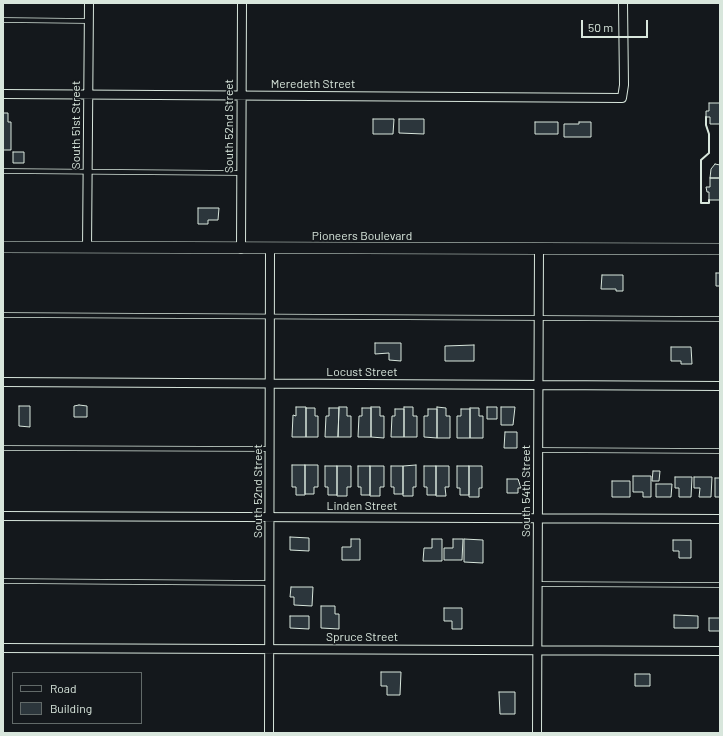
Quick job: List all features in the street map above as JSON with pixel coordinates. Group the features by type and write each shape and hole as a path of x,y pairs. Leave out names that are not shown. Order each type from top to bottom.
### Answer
{"main road":[{"name":"Pioneers Boulevard","path":"3,247 241,249 720,249"}],"street":[{"name":"South 51st Street","path":"87,248 89,3"},
{"name":"South 52nd Street","path":"241,249 242,3"},
{"name":"Meredeth Street","path":"3,94 622,98 624,84 623,3"},
{"name":"South 54th Street","path":"537,733 539,248"},
{"name":"South 52nd Street","path":"269,733 270,249"},
{"name":"Locust Street","path":"3,382 720,386"},
{"name":"Linden Street","path":"3,516 720,519"},
{"name":"Spruce Street","path":"3,648 720,651"}],"lane":[{"path":"3,20 89,21"},
{"path":"3,171 241,173"},
{"path":"3,315 720,319"},
{"path":"3,448 270,449"},
{"path":"538,450 720,451"},
{"path":"3,581 270,583"},
{"path":"538,584 720,585"}],"building":[{"path":"709,103 720,103 720,124 710,124 710,117 706,117 706,111 709,111"},
{"path":"3,113 8,113 8,122 11,122 11,150 3,150"},
{"path":"373,119 394,119 393,134 373,134"},
{"path":"399,119 424,119 424,134 399,133"},
{"path":"535,122 558,122 558,134 535,134"},
{"path":"579,122 591,122 591,137 564,137 564,124 579,124"},
{"path":"13,152 24,152 24,163 13,163"},
{"path":"715,164 720,165 720,178 710,178 711,169"},
{"path":"710,178 720,178 720,200 709,200 709,192 707,192 706,187 710,187"},
{"path":"198,208 219,208 218,220 208,220 208,224 198,224"},
{"path":"716,273 720,273 720,286 716,286"},
{"path":"602,275 623,275 623,291 616,291 616,289 601,289"},
{"path":"375,343 401,343 401,361 389,360 389,353 375,354"},
{"path":"474,345 474,361 445,361 445,346"},
{"path":"671,347 691,347 692,364 681,364 681,361 671,361"},
{"path":"19,406 30,406 30,427 19,426"},
{"path":"74,406 87,406 87,417 74,417"},
{"path":"296,407 306,407 306,437 292,437 293,415 296,416"},
{"path":"339,407 347,407 347,416 351,416 351,437 338,437"},
{"path":"371,407 380,407 380,416 384,416 384,438 371,437"},
{"path":"404,407 413,407 413,416 417,416 417,437 404,437"},
{"path":"437,407 446,408 446,416 450,416 450,438 437,438"},
{"path":"487,407 497,407 497,419 487,419"},
{"path":"501,407 515,407 513,425 501,425"},
{"path":"306,408 315,408 315,416 318,416 318,437 306,437"},
{"path":"329,408 339,408 338,437 325,437 326,416 329,416"},
{"path":"362,408 371,408 371,437 358,437 359,416 362,416"},
{"path":"470,408 479,408 479,416 483,416 483,438 470,438"},
{"path":"395,409 404,409 404,437 391,437 392,416 395,416"},
{"path":"428,409 437,409 437,438 424,437 424,416 428,416"},
{"path":"461,409 470,409 470,438 457,438 457,416 461,416"},
{"path":"505,432 517,432 517,448 504,448"},
{"path":"292,465 305,465 305,495 296,495 296,487 292,487"},
{"path":"305,465 318,465 318,487 314,487 314,494 305,494"},
{"path":"416,465 416,487 413,487 413,496 403,496 403,466"},
{"path":"325,466 337,466 337,495 328,495 328,487 325,487"},
{"path":"337,466 351,466 351,487 347,487 347,496 337,496"},
{"path":"358,466 370,466 370,495 361,495 361,487 358,487"},
{"path":"370,466 384,466 384,487 380,487 380,496 370,496"},
{"path":"391,466 403,466 403,494 394,494 394,487 391,487"},
{"path":"424,466 436,466 436,495 427,495 427,487 424,487"},
{"path":"436,466 449,466 449,487 445,487 446,496 436,496"},
{"path":"457,466 469,466 469,495 460,495 460,488 457,488"},
{"path":"469,466 482,466 482,488 479,488 479,497 469,497"},
{"path":"653,471 660,471 659,481 652,481"},
{"path":"633,476 651,476 651,497 643,497 643,492 633,492"},
{"path":"675,477 692,477 691,497 679,497 679,488 675,488"},
{"path":"694,477 712,477 711,497 699,497 700,488 694,488"},
{"path":"715,478 720,478 720,497 715,497"},
{"path":"507,479 518,479 521,488 518,488 518,493 507,493"},
{"path":"612,481 630,481 630,497 612,497"},
{"path":"656,484 672,484 671,497 656,497"},
{"path":"290,537 309,538 309,551 290,550"},
{"path":"351,539 360,539 360,560 342,560 342,547 351,547"},
{"path":"432,539 442,539 442,561 423,561 424,548 432,548"},
{"path":"453,539 463,539 462,560 444,560 444,548 453,548"},
{"path":"464,539 483,540 483,563 464,562"},
{"path":"673,540 691,540 691,558 679,558 679,551 673,551"},
{"path":"291,587 313,587 312,606 294,605 294,597 290,597"},
{"path":"321,606 335,606 335,614 339,614 339,629 321,628"},
{"path":"444,608 462,608 462,629 452,629 452,621 444,621"},
{"path":"674,615 698,616 698,628 674,628"},
{"path":"290,616 309,616 309,629 290,628"},
{"path":"709,618 720,618 720,631 709,631"},
{"path":"381,672 401,672 400,695 387,695 387,686 381,686"},
{"path":"635,674 650,674 650,686 635,686"},
{"path":"499,692 515,692 515,714 500,714"}],"wall":[{"path":"706,117 706,125 709,134 709,153 701,160 701,203 709,203 709,200"}]}
